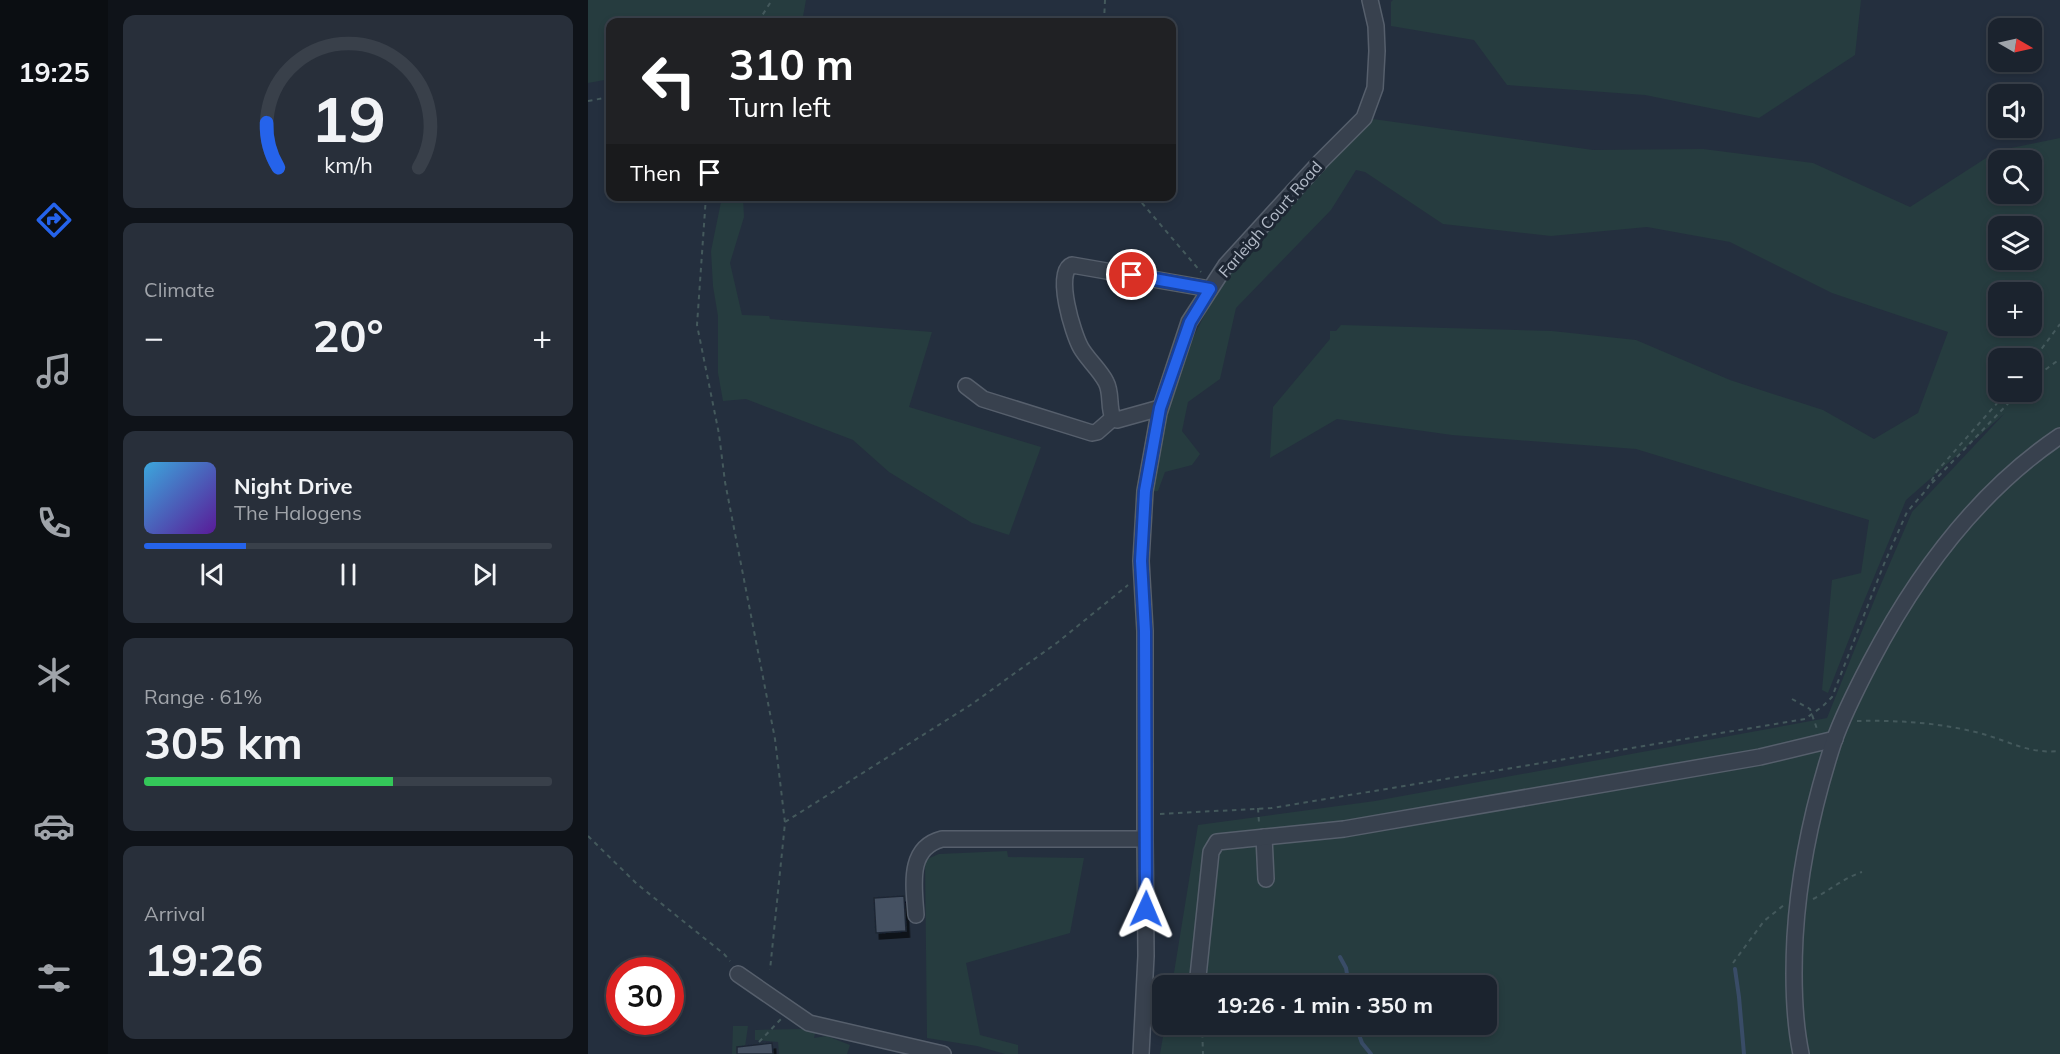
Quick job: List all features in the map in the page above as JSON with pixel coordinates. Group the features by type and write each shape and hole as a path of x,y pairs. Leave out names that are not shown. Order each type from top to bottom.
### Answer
{"street":[{"name":"Farleigh Court Road","path":"1140,1054 1144,1006 1146,885 1145,631 1142,573 1145,491 1160,408 1190,322 1226,265 1321,161 1364,118 1375,88 1377,51 1376,26 1370,0"},
{"path":"1160,408 1117,420 1113,418 1110,413 1107,383 1077,340 1064,282 1068,267 1072,265 1211,287"},
{"path":"966,386 984,399 1092,432 1097,432 1113,418"},
{"path":"1800,1054 1793,976 1797,900 1814,812 1842,722 1894,618 1923,574 1972,513 2003,482 2060,436"},
{"path":"1198,975 1211,852 1217,842 1344,829 1760,757 1835,739"},
{"path":"1264,837 1266,879"},
{"path":"916,915 913,882 917,858 930,842 942,839 1145,839"},
{"path":"738,974 809,1023 943,1054"},
{"path":"1144,1006 1152,1005"}],"path":[{"path":"761,18 772,0"},
{"path":"1104,18 1105,0"},
{"path":"588,101 606,98"},
{"path":"706,201 697,325 719,434 725,482 776,739 784,823 770,970"},
{"path":"1140,201 1211,287"},
{"path":"2042,348 2060,324"},
{"path":"2042,372 2060,358"},
{"path":"1927,489 1937,471 1998,402"},
{"path":"1146,816 1186,811 1272,808 1804,719 1832,697 1907,512 2010,402"},
{"path":"784,823 972,704 1058,642 1142,573"},
{"path":"1792,699 1810,709 1819,744"},
{"path":"1842,722 1891,720 1949,727 1983,734 2018,747 2039,751 2060,751"},
{"path":"588,836 637,884 724,954 738,974"},
{"path":"759,1042 781,1019 787,1009"},
{"path":"1202,1035 1203,1054"}],"green space":[{"path":"588,0 806,0 803,18 606,18 606,80 588,83"},
{"path":"1393,0 1861,0 1855,55 1759,118 1645,95 1507,85 1474,40 1391,26 1391,2"},
{"path":"1373,119 1593,150 1703,149 1813,163 1910,207 1988,157 1988,204 2042,204 2042,150 2002,150 2060,138 2060,1054 1160,1054 1163,1035 1497,1035 1497,975 1174,975 1198,825 1375,801 1827,718 1912,512 2005,413 1906,500 1828,693 1822,690 1832,580 1861,573 1869,520 1636,449 1452,435 1337,419 1270,458 1273,407 1330,339 1330,331 1336,331 1341,325 1552,331 1636,340 1730,380 1823,410 1874,439 1918,413 1948,332 1832,293 1730,242 1647,227 1551,236 1443,224 1365,172 1356,170 1331,210 1236,308 1220,379 1188,402 1182,431 1200,454 1192,465 1165,472 1158,491 1149,492 1163,420 1182,360 1210,304 1236,260 1327,163"},
{"path":"721,201 743,201 744,217 730,263 742,315 932,332 909,407 1041,447 1009,535 972,523 889,472 853,440 746,399 723,401 718,373 718,316 711,251"},
{"path":"1007,851 1008,857 1084,858 1070,933 966,963 980,1035 1018,1045 1018,1054 1005,1054 977,1046 927,1038 925,860 939,854"},
{"path":"733,1026 748,1026 744,1054 732,1054"},
{"path":"802,1029 815,1033 814,1038 827,1036 850,1045 847,1054 779,1054 778,1042 755,1040 755,1030"}],"building":[{"path":"904,896 906,931 876,933 874,898"},
{"path":"772,1043 773,1054 737,1054 737,1047"}],"waterway":[{"path":"1340,957 1347,975"},
{"path":"1735,969 1744,1054"},
{"path":"1359,1035 1371,1054"}],"route":[{"path":"1132,275 1210,289 1190,322 1160,408 1145,491 1141,561 1145,631 1146,909"}]}
